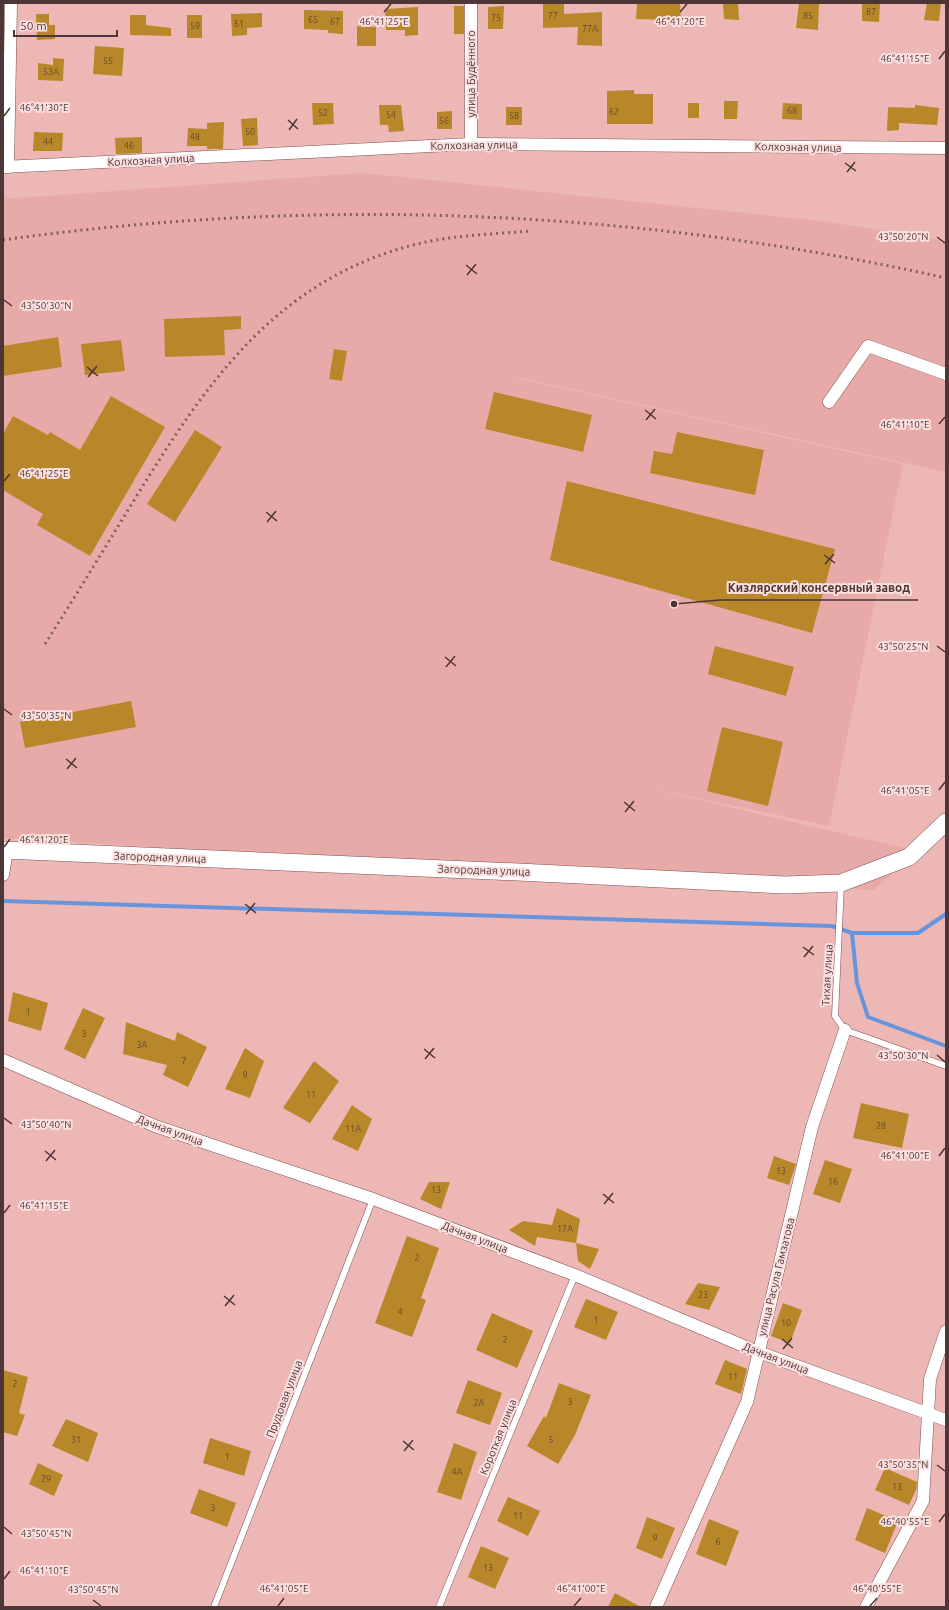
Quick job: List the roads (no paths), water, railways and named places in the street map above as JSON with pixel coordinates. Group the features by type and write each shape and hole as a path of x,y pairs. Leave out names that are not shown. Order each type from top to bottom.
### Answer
{"main road":[{"name":"Загородная улица","path":"5,850 786,885 841,883 909,856 946,822"}],"street":[{"path":"6,167 11,3"},
{"name":"улица Будённого","path":"471,3 471,144"},
{"name":"Колхозная улица","path":"6,167 471,144 946,148"},
{"path":"829,402 868,346 946,374"},
{"path":"3,875 5,850"},
{"name":"улица Расула Гамзатова","path":"656,1607 747,1402 812,1127 845,1030"},
{"name":"Дачная улица","path":"3,1060 155,1126 373,1198 575,1275 758,1352 946,1420"},
{"path":"866,1607 923,1501 926,1414 930,1379 946,1331"}],"lane":[{"name":"Тихая улица","path":"841,883 835,1016 845,1030"},
{"path":"845,1030 946,1066"},
{"name":"Прудовая улица","path":"214,1607 373,1198"},
{"name":"Короткая улица","path":"439,1607 575,1275"}],"waterway":[{"path":"3,901 832,926 852,933 918,933 946,914"},
{"path":"852,933 857,983 868,1017 946,1046"}],"railway":[{"path":"3,240 121,226 239,218 357,214 476,217 594,224 712,237 830,255 946,278"},
{"path":"45,644 187,418 217,379 248,343 283,310 323,283 367,260 417,244 460,237 532,231"}],"place":[{"name":"Кизлярский консервный завод","path":"674,604"}]}
